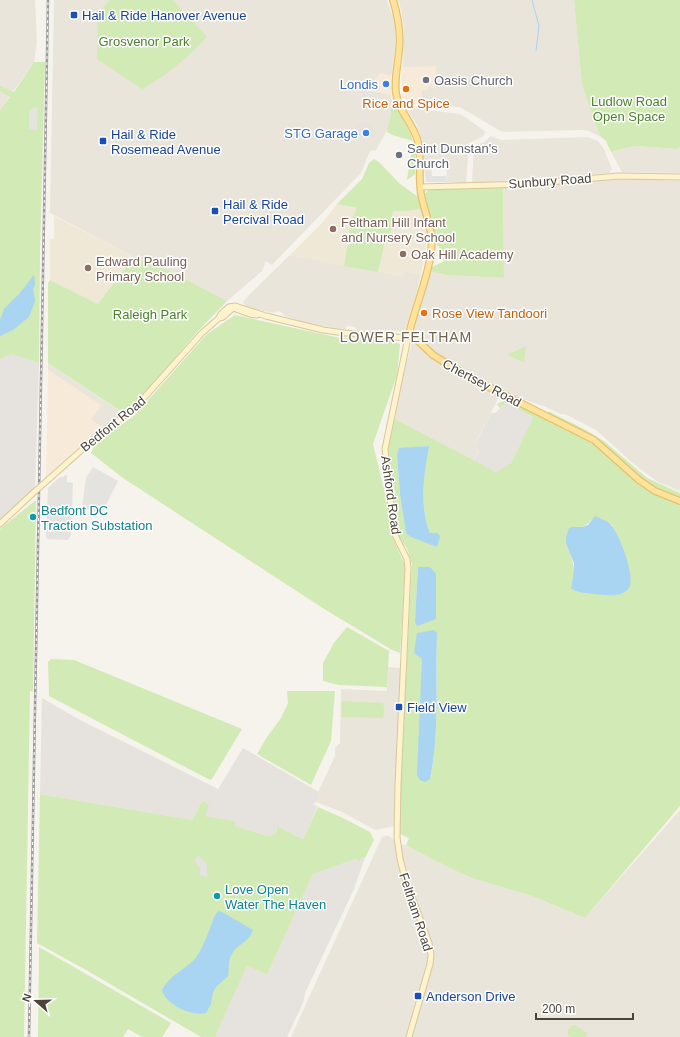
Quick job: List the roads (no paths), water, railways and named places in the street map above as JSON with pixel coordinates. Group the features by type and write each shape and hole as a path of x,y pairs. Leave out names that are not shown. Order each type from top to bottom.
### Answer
{"main road":[{"name":"Ashford Road","path":"393,0 399,30 400,50 395,83 396,93 399,103 412,126 418,143 421,194 432,233 432,246 428,267 414,311 408,338"},
{"name":"Chertsey Road","path":"408,338 416,339 433,355 468,376 594,440 639,480 655,491 680,502"}],"street":[{"name":"Sunbury Road","path":"420,187 518,184 619,176 680,178"},
{"name":"Chertsey Road","path":"231,307 250,314 266,316 323,330 342,333 408,338"},
{"name":"Bedfont Road","path":"0,524 103,431 133,410 202,333 219,318 223,317 231,307"},
{"name":"Ashford Road","path":"397,832 408,568 407,559 394,533 385,449 408,338"},
{"name":"Feltham Road","path":"397,832 400,859 405,878 431,949 430,964 409,1037"}],"water":[{"path":"34,275 35,285 33,289 35,301 29,317 13,330 0,336 0,320 4,309 19,294"},
{"path":"429,446 424,479 424,512 430,533 437,533 440,536 437,547 411,537 406,533 400,495 397,455 399,448"},
{"path":"595,516 611,525 626,555 631,582 626,591 617,595 579,592 571,588 574,563 566,543 569,528 588,525"},
{"path":"418,567 430,567 436,574 436,619 417,626 415,622"},
{"path":"434,630 437,633 435,743 430,779 425,782 420,780 417,775 422,659 414,653 417,633"},
{"path":"218,911 253,930 249,938 234,950 230,957 228,976 216,987 213,992 211,1004 206,1013 194,1013 180,1008 168,1000 162,990 169,981 197,957"}],"waterway":[{"path":"532,0 539,26 536,51"}],"railway":[{"path":"29,1037 48,0"}],"place":[{"name":"Hail & Ride Hanover Avenue","path":"74,15"},
{"name":"Oasis Church","path":"426,80"},
{"name":"Londis","path":"386,84"},
{"name":"Rice and Spice","path":"406,89"},
{"name":"STG Garage","path":"366,133"},
{"name":"Hail & Ride Rosemead Avenue","path":"103,141"},
{"name":"Saint Dunstan's Church","path":"399,155"},
{"name":"Hail & Ride Percival Road","path":"215,211"},
{"name":"Feltham Hill Infant and Nursery School","path":"333,229"},
{"name":"Oak Hill Academy","path":"403,254"},
{"name":"Edward Pauling Primary School","path":"88,268"},
{"name":"Rose View Tandoori","path":"424,313"},
{"name":"Bedfont DC Traction Substation","path":"33,517"},
{"name":"Field View","path":"399,707"},
{"name":"Love Open Water The Haven","path":"217,896"},
{"name":"Anderson Drive","path":"418,996"}],"district":[{"name":"LOWER FELTHAM","path":"406,337"}],"park label":[{"name":"Grosvenor Park","path":"144,41"},
{"name":"Ludlow Road Open Space","path":"629,108"},
{"name":"Raleigh Park","path":"150,314"}]}
